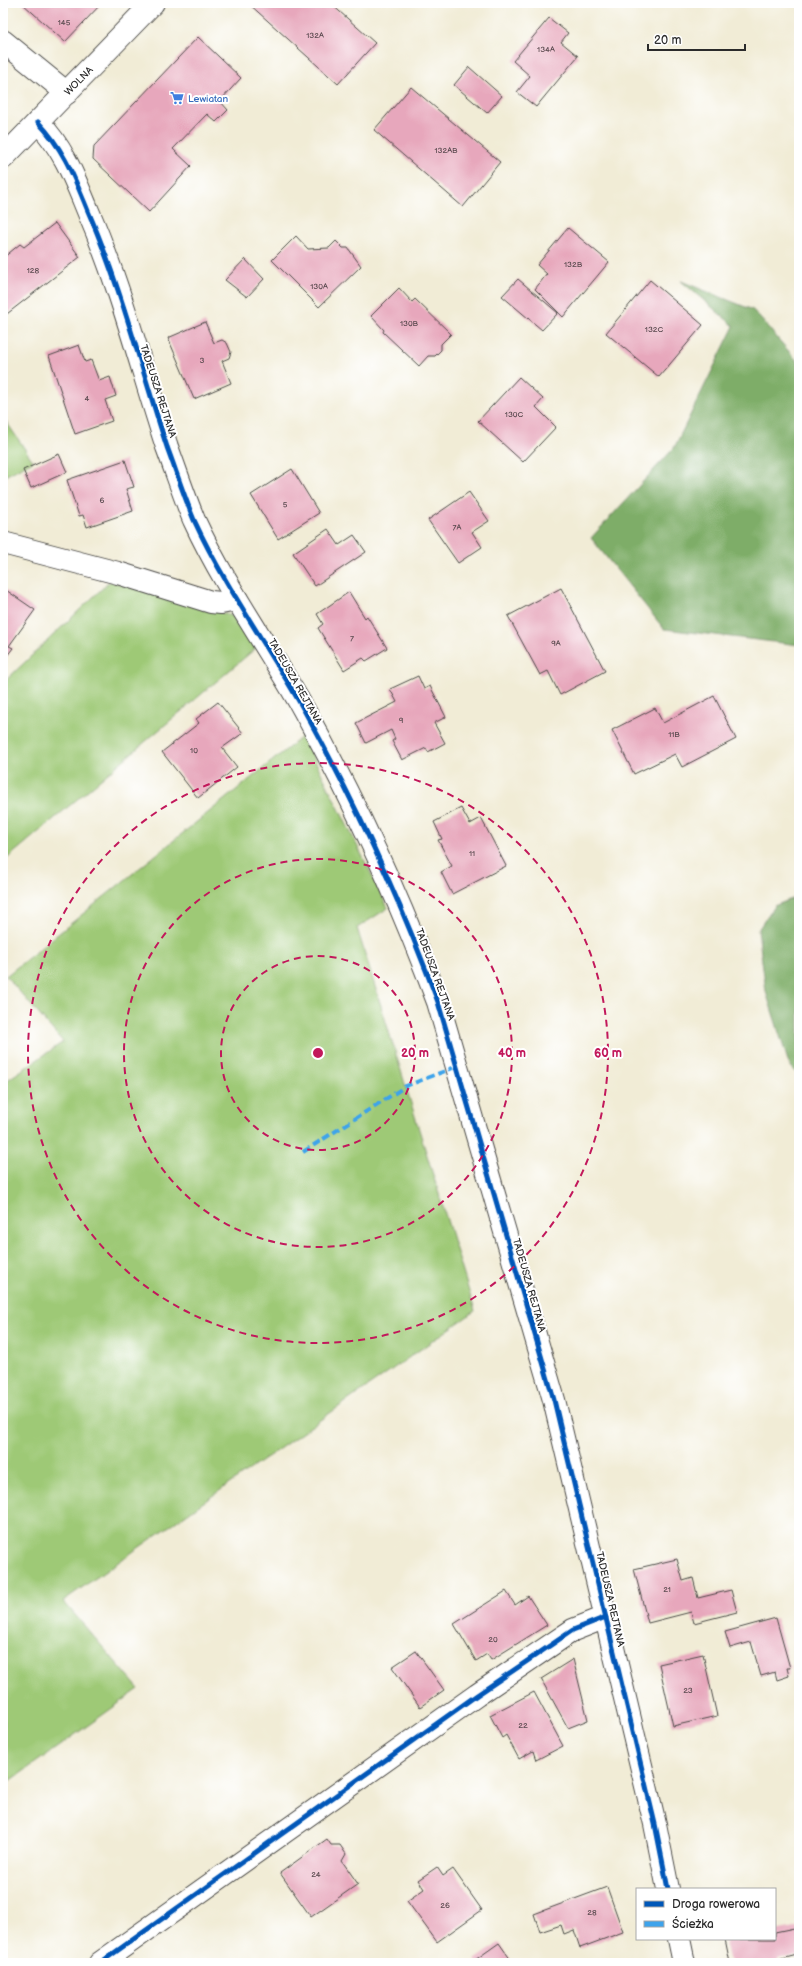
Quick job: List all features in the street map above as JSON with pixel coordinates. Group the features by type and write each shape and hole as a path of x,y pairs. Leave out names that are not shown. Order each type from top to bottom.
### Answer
{"street":[{"name":"WOLNA","path":"3,158 153,3"},
{"path":"3,41 67,93"},
{"name":"TADEUSZA REJTANA","path":"38,122 53,138 65,156 96,228 159,422 193,517 211,556 304,710 363,824 418,949 438,1002 554,1400 606,1617 668,1888"},
{"path":"3,543 118,572 211,602 221,603 237,600"},
{"path":"100,1963 566,1634 606,1617"},
{"path":"679,1940 684,1963"}],"green space":[{"path":"681,281 753,310 799,363 799,645 664,629 591,538 674,448 734,326"},
{"path":"3,417 33,461 3,477"},
{"path":"110,581 233,616 256,648 3,862 3,683"},
{"path":"303,736 388,908 357,928 475,1311 63,1601 139,1689 3,1786 3,1083 63,1042 6,976"},
{"path":"799,896 799,1076 789,1064 766,992 758,930 774,906"}],"building":[{"path":"22,3 102,3 65,42"},
{"path":"248,3 330,3 375,43 338,84"},
{"path":"549,18 568,33 561,42 578,56 536,107 517,92 530,76 513,61"},
{"path":"198,37 241,78 220,101 228,110 216,122 207,114 173,149 191,166 149,212 93,159 94,146"},
{"path":"469,67 502,96 487,113 454,85"},
{"path":"411,87 500,162 463,207 374,130"},
{"path":"55,223 80,257 3,317 3,258 20,244 24,247"},
{"path":"568,228 609,262 563,317 535,289 547,274 537,265"},
{"path":"296,236 308,249 329,248 336,241 343,248 348,248 361,266 319,307 272,260"},
{"path":"245,259 264,279 247,297 225,280"},
{"path":"518,279 558,313 542,330 502,296"},
{"path":"650,280 703,325 659,377 606,333"},
{"path":"399,288 412,302 415,299 451,334 441,344 441,350 435,356 428,356 419,366 383,332 384,330 371,316"},
{"path":"205,322 214,343 222,340 227,343 231,352 229,358 222,361 231,383 194,399 168,338"},
{"path":"79,345 85,362 91,360 99,381 110,377 116,396 105,400 112,421 75,434 49,356"},
{"path":"519,377 543,399 536,407 556,427 523,462 478,421"},
{"path":"59,454 67,472 31,488 23,470"},
{"path":"125,460 134,487 126,489 133,511 87,527 83,515 79,516 67,480"},
{"path":"292,469 319,513 278,539 251,495"},
{"path":"469,492 489,521 472,532 482,547 458,563 428,520"},
{"path":"328,529 339,545 354,535 366,552 315,586 293,553"},
{"path":"3,588 35,610 9,646 13,648 3,661"},
{"path":"561,588 605,671 560,695 548,671 540,675 508,616"},
{"path":"349,592 365,618 367,616 387,648 366,661 363,658 344,670 318,628 323,624 317,614"},
{"path":"418,676 424,689 430,686 446,717 434,723 445,743 428,752 426,748 402,760 392,741 395,739 391,730 366,743 356,723 397,702 390,689"},
{"path":"714,696 736,739 682,767 675,754 634,774 612,730 655,708 663,723"},
{"path":"218,702 243,733 222,748 237,767 198,798 162,752 199,723 196,719"},
{"path":"461,808 470,824 481,818 506,866 452,894 441,872 452,866 438,840 442,839 434,822"},
{"path":"677,1559 683,1581 693,1578 698,1598 731,1590 737,1612 694,1623 691,1612 648,1623 634,1569"},
{"path":"506,1591 515,1605 528,1596 547,1625 491,1660 487,1654 476,1661 454,1624"},
{"path":"776,1618 790,1668 787,1668 789,1676 777,1680 775,1672 761,1676 751,1642 730,1648 725,1632"},
{"path":"416,1651 444,1690 420,1707 392,1667"},
{"path":"703,1654 717,1716 673,1726 659,1664"},
{"path":"573,1659 588,1720 568,1728 541,1679"},
{"path":"534,1692 563,1746 536,1760 533,1751 519,1759 506,1735 502,1738 490,1715"},
{"path":"327,1839 331,1845 340,1845 346,1854 342,1861 358,1884 311,1917 280,1873"},
{"path":"437,1867 443,1876 453,1869 482,1910 437,1942 407,1901 424,1889 418,1880"},
{"path":"607,1887 623,1932 580,1948 574,1930 564,1934 561,1925 540,1932 534,1914"},
{"path":"799,1927 799,1960 797,1955 778,1960 778,1963 730,1963 725,1940 776,1940 776,1932"},
{"path":"499,1943 513,1963 478,1963 475,1960"}],"marked path":[{"path":"303,1152 406,1086 458,1066"}],"cycle path":[{"path":"38,122 55,143 68,164 100,240 121,298 167,447 194,520 219,569 304,710 342,781 393,890 438,1002 554,1400 655,1824 668,1888"},
{"path":"100,1963 477,1695 573,1630 606,1617"}],"place":[{"name":"Lewiatan","path":"177,98"}]}
